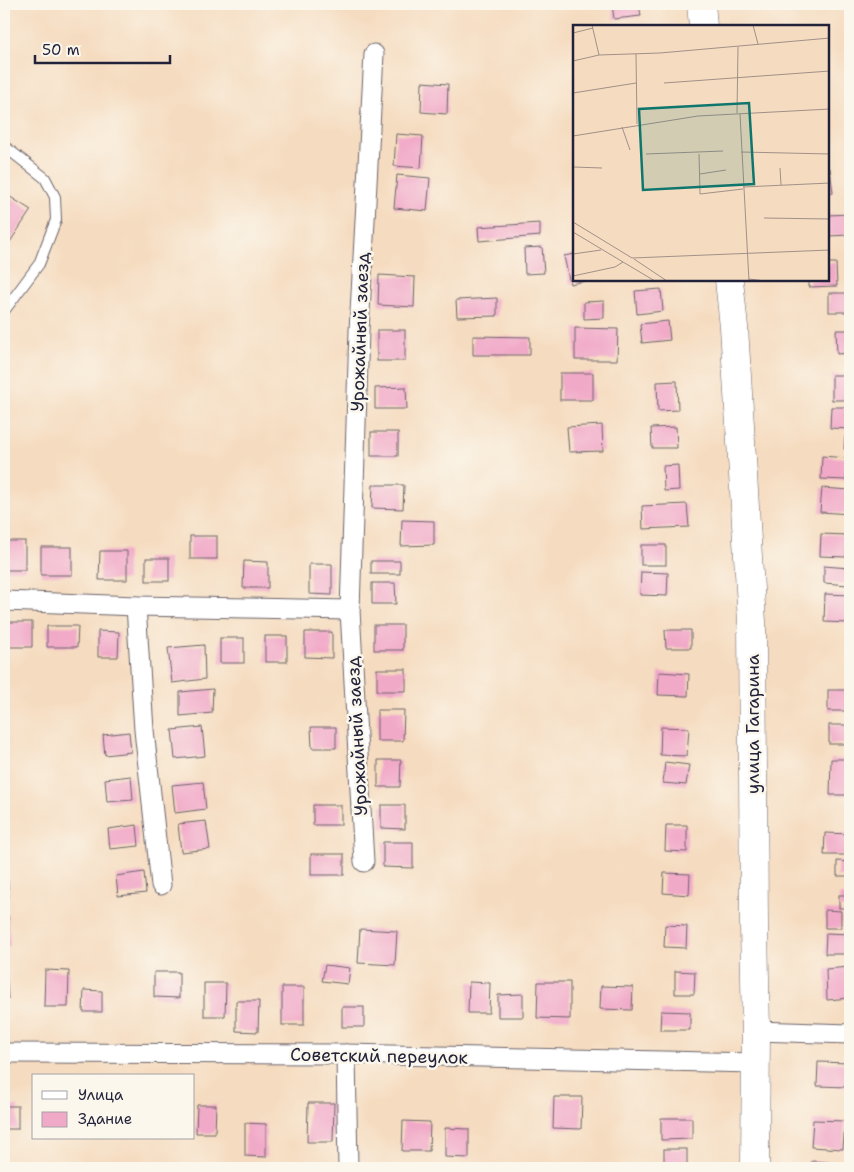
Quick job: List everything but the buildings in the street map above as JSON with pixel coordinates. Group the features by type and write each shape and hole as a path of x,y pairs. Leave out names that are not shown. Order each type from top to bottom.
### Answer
{"main road":[{"path":"701,4 703,25"},
{"name":"улица Гагарина","path":"729,281 734,327 752,622 756,1031 755,1168"}],"street":[{"name":"Урожайный заезд","path":"364,862 350,610 359,331 374,54"},
{"path":"4,601 136,606 350,610"},
{"path":"136,606 144,730 161,886"},
{"path":"756,1031 850,1034"},
{"name":"Советский переулок","path":"4,1054 346,1054 755,1063"},
{"path":"346,1054 348,1168"}],"lane":[{"path":"4,146 45,178 54,197 56,220 39,264 4,311"}]}
